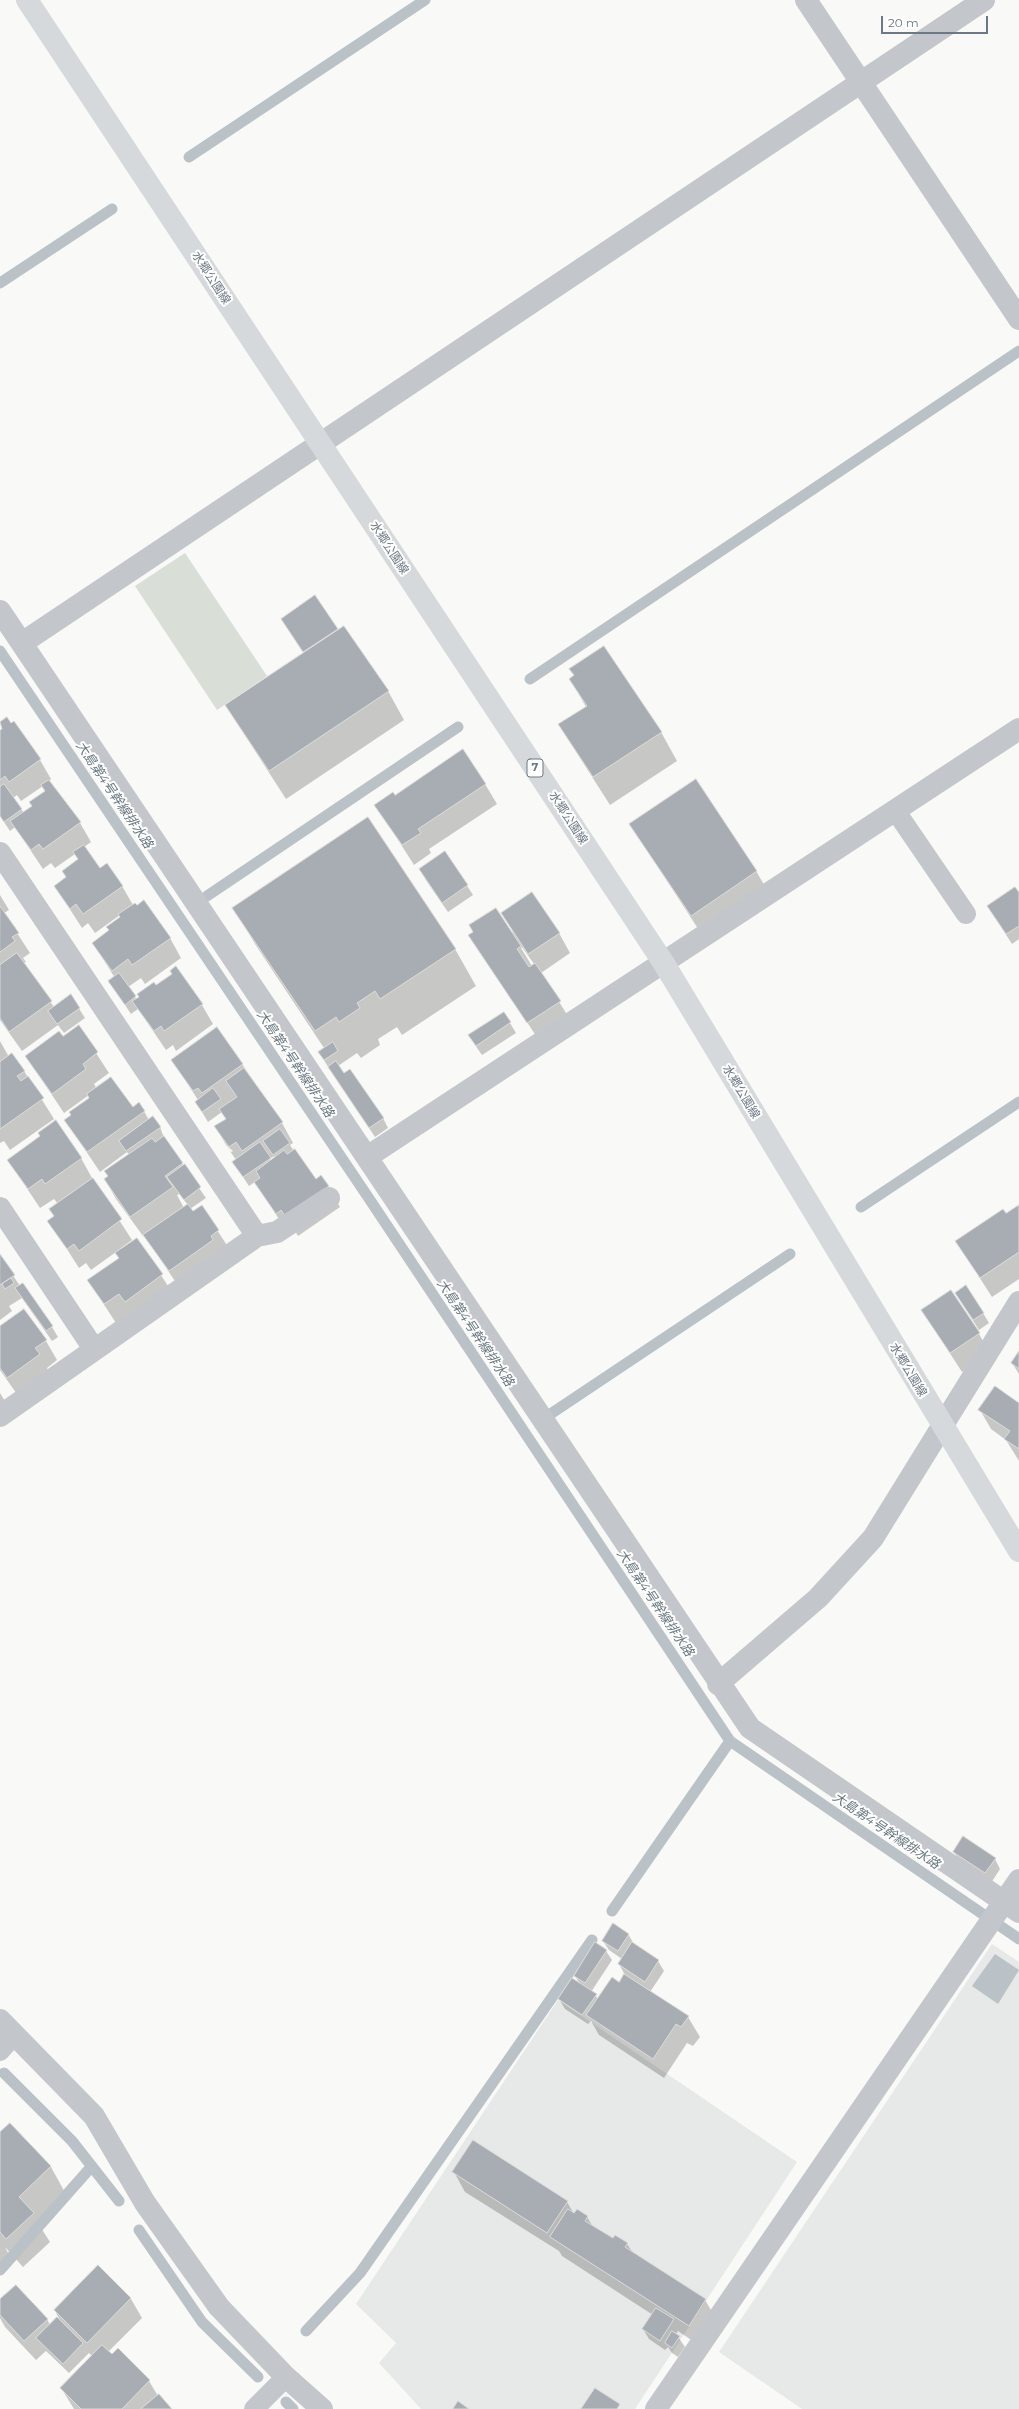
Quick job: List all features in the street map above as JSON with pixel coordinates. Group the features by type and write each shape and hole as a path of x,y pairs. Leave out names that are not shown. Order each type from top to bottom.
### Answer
{"main road":[{"name":"水郷公園線","path":"27,0 663,962 1019,1551"}],"street":[{"path":"806,0 1019,319"},
{"path":"22,643 984,0"},
{"path":"0,611 367,1157 718,1684 750,1728 1008,1907"},
{"path":"367,1157 1019,729"},
{"path":"0,853 257,1236"},
{"path":"0,1416 257,1236 277,1232 329,1198"},
{"path":"0,1208 94,1349"},
{"path":"718,1684 818,1598 873,1538 1019,1302"},
{"path":"656,2409 978,1938 1008,1907 1019,1880"},
{"path":"7,2027 94,2116 145,2203 219,2307 286,2377 322,2409"}],"lane":[{"path":"895,810 966,914"},
{"path":"0,2051 7,2027"},
{"path":"254,2409 286,2377"}],"shaded area":[{"path":"185,553 267,676 217,710 135,586"},
{"path":"992,1944 1019,1962 1019,2409 802,2409 719,2352"},
{"path":"995,1954 1019,1970 998,2004 972,1986"},
{"path":"558,2000 797,2162 635,2409 421,2409 379,2363 396,2343 356,2304"}],"building":[{"path":"315,595 338,629 303,652 281,619"},
{"path":"344,626 389,691 269,771 225,705"},
{"path":"604,646 662,732 593,777 558,724 587,706 569,679 574,675 569,669"},
{"path":"7,717 11,723 14,721 41,759 9,782 5,776 0,780 0,730 2,729 0,722"},
{"path":"463,749 486,784 418,829 421,833 402,845 374,805 393,792 395,795"},
{"path":"696,779 757,871 691,916 629,824"},
{"path":"49,780 81,822 43,849 39,844 31,850 10,821 32,806 29,802 45,791 41,785"},
{"path":"4,784 22,809 4,822 0,816 0,787"},
{"path":"368,817 456,949 380,999 375,991 357,1003 360,1008 339,1022 336,1017 315,1031 232,908"},
{"path":"84,845 100,868 107,863 123,886 83,914 76,904 70,909 54,886 66,877 62,871 78,859 73,852"},
{"path":"445,851 468,885 442,903 419,869"},
{"path":"1015,887 1019,892 1019,926 1006,934 987,906"},
{"path":"532,892 560,933 528,954 501,913"},
{"path":"144,900 171,938 132,965 128,959 112,971 92,943 109,930 106,927 120,917 118,914 135,903 137,905"},
{"path":"0,906 19,933 12,937 15,941 0,952"},
{"path":"496,908 521,946 517,949 529,967 535,963 561,1001 527,1023 468,935 473,932 469,925"},
{"path":"17,953 52,1001 9,1032 0,1018 0,965"},
{"path":"176,966 203,1004 164,1031 161,1026 154,1031 132,1001 139,997 137,994 154,982 156,985 172,974 170,971"},
{"path":"119,973 136,996 125,1005 108,981"},
{"path":"71,994 80,1008 57,1024 48,1011"},
{"path":"504,1012 511,1022 476,1046 468,1035"},
{"path":"79,1025 98,1052 83,1064 86,1069 52,1094 25,1056 59,1031 63,1036"},
{"path":"217,1027 243,1064 202,1093 198,1088 193,1091 171,1060"},
{"path":"333,1042 338,1051 324,1060 318,1052"},
{"path":"12,1053 25,1071 17,1076 21,1081 28,1076 44,1098 0,1129 0,1062"},
{"path":"336,1061 344,1073 350,1069 384,1118 369,1128 328,1067"},
{"path":"244,1068 283,1122 242,1151 236,1142 229,1147 214,1126 226,1119 219,1109 237,1097 226,1081"},
{"path":"111,1077 133,1107 139,1102 145,1111 87,1152 64,1120 71,1115 69,1112 89,1098 87,1094"},
{"path":"213,1088 221,1099 202,1112 195,1102"},
{"path":"153,1116 161,1127 126,1151 119,1141"},
{"path":"56,1120 82,1158 45,1184 42,1179 28,1189 7,1160 40,1136 38,1133"},
{"path":"280,1129 290,1143 273,1155 263,1141"},
{"path":"164,1136 183,1163 165,1176 173,1187 130,1217 104,1179 108,1176 104,1171 152,1138 155,1142"},
{"path":"260,1142 271,1158 243,1177 232,1162"},
{"path":"295,1149 316,1179 321,1175 329,1186 286,1217 281,1210 276,1214 254,1182 260,1178 256,1171 284,1150 287,1154"},
{"path":"185,1164 201,1187 184,1200 167,1177"},
{"path":"93,1178 122,1219 79,1251 74,1244 67,1249 47,1221 54,1216 49,1209"},
{"path":"188,1204 193,1211 202,1205 219,1230 211,1236 213,1240 169,1271 143,1235"},
{"path":"1019,1205 1019,1252 980,1278 955,1241 1003,1209 1006,1213"},
{"path":"137,1238 163,1274 125,1302 119,1294 104,1304 87,1280 119,1258 115,1253"},
{"path":"0,1254 15,1275 0,1285"},
{"path":"11,1278 14,1283 5,1289 2,1284"},
{"path":"23,1283 53,1326 46,1331 15,1288"},
{"path":"966,1285 984,1313 973,1320 955,1293"},
{"path":"951,1290 980,1333 950,1353 921,1310"},
{"path":"24,1309 47,1340 35,1348 40,1354 7,1378 0,1368 0,1326"},
{"path":"1019,1351 1019,1369 1011,1363"},
{"path":"995,1386 1019,1403 1019,1449 1004,1439 1010,1431 978,1410"},
{"path":"963,1836 996,1858 985,1873 953,1852"},
{"path":"613,1923 629,1934 618,1951 602,1941"},
{"path":"595,1942 607,1950 585,1983 574,1976"},
{"path":"632,1942 659,1960 645,1982 618,1964"},
{"path":"624,1974 689,2016 681,2027 676,2024 653,2059 586,2015 612,1977 619,1982"},
{"path":"572,1978 597,1994 582,2015 558,1999"},
{"path":"10,2123 51,2166 19,2197 34,2213 6,2239 0,2232 0,2132"},
{"path":"473,2140 568,2201 547,2233 452,2172"},
{"path":"568,2209 574,2213 577,2209 588,2216 585,2221 613,2238 615,2235 628,2243 625,2247 706,2299 689,2326 550,2237"},
{"path":"98,2265 131,2298 87,2343 54,2310"},
{"path":"16,2285 48,2319 24,2341 0,2315 0,2299"},
{"path":"656,2308 674,2319 660,2341 642,2329"},
{"path":"57,2317 83,2343 63,2364 36,2338"},
{"path":"672,2331 680,2336 672,2348 665,2343"},
{"path":"102,2345 112,2354 118,2348 150,2380 122,2409 81,2409 60,2388"},
{"path":"595,2388 620,2404 617,2409 581,2409"},
{"path":"159,2394 172,2409 141,2409"},
{"path":"458,2401 469,2409 453,2409"}],"waterway":[{"path":"189,157 425,0"},
{"path":"0,283 112,209"},
{"path":"530,679 1019,351"},
{"name":"大島第4号幹線排水路","path":"0,651 368,1197 730,1741 1019,1939"},
{"path":"207,896 458,727"},
{"path":"861,1207 1019,1102"},
{"path":"552,1413 790,1254"},
{"path":"612,1911 730,1741"},
{"path":"306,2331 360,2273 592,1940"},
{"path":"4,2073 72,2141 119,2201"},
{"path":"0,2270 92,2166"},
{"path":"139,2230 202,2322 258,2377"},
{"path":"286,2402 293,2409"}]}
